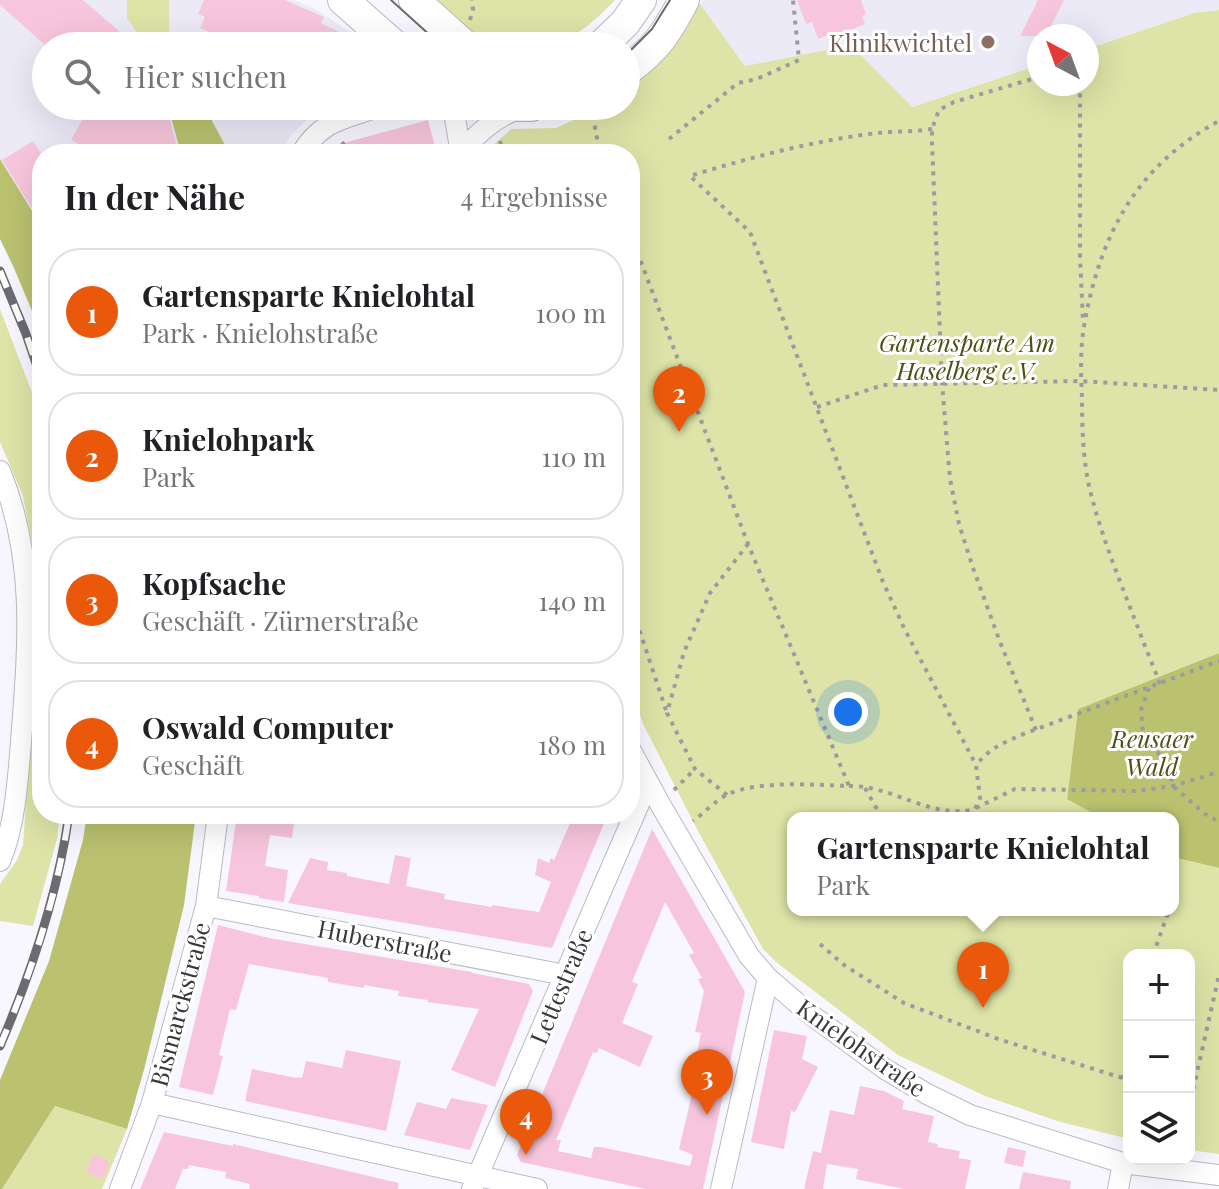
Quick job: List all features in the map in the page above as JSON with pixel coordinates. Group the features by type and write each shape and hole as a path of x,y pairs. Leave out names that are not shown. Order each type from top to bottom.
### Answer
{"street":[{"path":"343,0 379,32"},
{"path":"414,0 449,32"},
{"path":"616,32 641,0"},
{"path":"640,60 665,35 684,0"},
{"path":"308,144 313,136 337,120"},
{"path":"455,120 459,144"},
{"path":"470,144 495,120"},
{"path":"0,471 25,556 28,645 18,772 8,838 0,861"},
{"name":"Knielohstraße","path":"640,770 749,956 768,978 810,1014 885,1069 927,1094 982,1119 1123,1163"},
{"name":"Lettestraße","path":"640,802 648,783"},
{"name":"Bismarckstraße","path":"120,1189 152,1103 206,906 217,824"},
{"name":"Lettestraße","path":"476,1182 630,824"},
{"name":"Huberstraße","path":"206,906 565,975"},
{"path":"721,1189 768,978"},
{"path":"152,1103 476,1182 537,1189"},
{"path":"1118,1189 1123,1163"},
{"name":"Knielohstraße","path":"1139,1165 1219,1175"}],"path":[{"path":"669,139 738,83 757,79 799,60 793,0"},
{"path":"1027,81 954,102 939,110 932,129 942,383 950,479 959,524 984,600 1036,730"},
{"path":"1080,96 1080,256 1084,328 1080,381 1089,486 1108,548 1160,684"},
{"path":"593,120 597,144"},
{"path":"1084,328 1103,252 1124,208 1157,166 1187,141 1219,121"},
{"path":"932,129 878,133 798,146 690,176 750,232 883,582 976,765 980,798 975,809"},
{"path":"640,259 748,544 849,786"},
{"path":"817,407 883,385 1080,381 1219,390"},
{"path":"667,713 684,652 710,593 748,544"},
{"path":"640,632 667,713 695,769 727,795"},
{"path":"976,765 995,747 1219,661"},
{"path":"1149,688 1141,710 1143,733 1169,767 1173,786 1219,822"},
{"path":"660,804 695,769"},
{"path":"963,812 1015,789 1136,791 1173,786 1219,772"},
{"path":"864,786 879,812"},
{"path":"677,833 727,795 753,787 864,786 933,809 952,812"},
{"path":"1155,949 1167,916"},
{"path":"820,944 844,965 904,1003 1001,1040 1123,1078"},
{"path":"1192,1093 1219,975"}],"shaded area":[{"path":"0,0 128,0 138,32 32,32 32,120 172,120 178,144 32,144 32,211 0,159"},
{"path":"169,0 294,0 315,9 350,32 169,32"},
{"path":"702,0 1219,0 1219,10 1194,13 1099,45 1099,24 1027,24 1027,69 912,107 851,45 745,66 700,4"},
{"path":"212,120 307,120 286,144 225,144"}],"green space":[{"path":"127,0 169,0 169,32 136,32 127,18"},
{"path":"433,0 615,0 578,32 470,32"},
{"name":"Gartensparte Am Haselberg e.V.","path":"700,4 745,66 851,45 912,107 1027,69 1027,96 1099,96 1099,45 1194,13 1219,10 1219,653 1078,709 1067,798 1092,812 787,812 787,916 1179,916 1179,858 1219,868 1219,1154 1195,1151 1195,949 1123,949 1123,1138 1057,1121 985,1096 898,1055 763,949 698,831 640,715 640,144 494,144 511,129 556,128 574,120 640,120 640,69"},
{"path":"172,120 212,120 225,144 178,144"},
{"path":"0,159 32,211 32,311 0,239"},
{"path":"0,309 32,392 32,542 23,496 0,442"},
{"name":"Reusaer Wald","path":"1219,653 1219,868 1179,858 1179,812 1091,812 1067,799 1078,709"},
{"path":"32,718 32,824 59,824 33,926 0,921 0,884 17,860 23,845"},
{"path":"85,824 195,824 184,905 127,1129 55,1106 0,1189 0,1080 49,961"},
{"path":"55,1106 127,1129 102,1189 2,1189"}],"building":[{"path":"0,0 83,0 119,31 32,34 0,5"},
{"path":"204,0 285,0 324,17 321,23 339,32 209,32 200,28 205,17 198,14"},
{"path":"797,0 861,0 866,14 862,16 865,24 818,39 812,22 806,24"},
{"path":"1038,0 1064,0 1052,24 1027,24 1027,36 1020,36"},
{"path":"82,120 170,120 176,144 78,144 71,140"},
{"path":"428,120 434,144 340,144"},
{"path":"33,141 35,144 32,144 32,209 2,160"},
{"path":"236,824 294,824 292,838 270,835 265,866 288,870 284,902 226,891"},
{"path":"570,824 604,824 552,948 288,903 310,858 328,862 327,870 389,884 395,855 411,858 406,886 445,894 444,899 539,912 551,882 535,875 538,858 549,863 551,858 554,860"},
{"path":"652,829 745,992 703,1189 646,1189 521,1162 517,1155","holes":["665,902 694,953 689,955 702,978 698,979 704,991 695,1032 701,1033 695,1063 699,1064 679,1149 693,1155 690,1166 601,1147 594,1147 591,1158 558,1151 561,1140 556,1140 593,1052 597,1053 599,1048 640,1067 653,1036 622,1023 638,984 632,982"]},
{"path":"218,925 269,938 472,972 529,984 533,991 495,1087 451,1070 479,1009 427,1002 398,996 399,991 328,982 328,978 249,964 236,1010 230,1009 213,1095 179,1087"},
{"path":"774,1030 807,1036 802,1059 818,1067 795,1112 791,1111 784,1149 751,1142"},
{"path":"346,1050 401,1061 386,1131 245,1101 252,1069 302,1078 306,1061 342,1068"},
{"path":"860,1086 884,1091 904,1101 902,1109 934,1116 928,1142 960,1151 958,1158 971,1160 965,1189 904,1189 856,1179 858,1169 827,1164 823,1189 804,1189 813,1151 821,1153 830,1110 854,1115"},
{"path":"451,1098 488,1105 470,1150 404,1135 417,1102 446,1109"},
{"path":"164,1132 233,1144 399,1183 398,1189 249,1189 250,1184 225,1178 226,1172 189,1165 188,1169 183,1169 175,1189 140,1189"},
{"path":"1008,1147 1026,1151 1023,1167 1004,1163"},
{"path":"93,1154 110,1162 103,1179 86,1172"},
{"path":"1023,1172 1071,1181 1070,1189 1019,1189"}],"tram line":[{"path":"391,0 426,32"},
{"path":"640,41 652,29 670,0"}],"railway":[{"path":"0,271 32,352"},
{"path":"0,1046 42,932 67,824"}],"place":[{"name":"Klinikwichtel","path":"988,42"},
{"name":"Knielohpark","path":"679,432"},
{"name":"Gartensparte Knielohtal","path":"983,1008"},
{"name":"Kopfsache","path":"707,1115"},
{"name":"Oswald Computer","path":"526,1155"}]}
